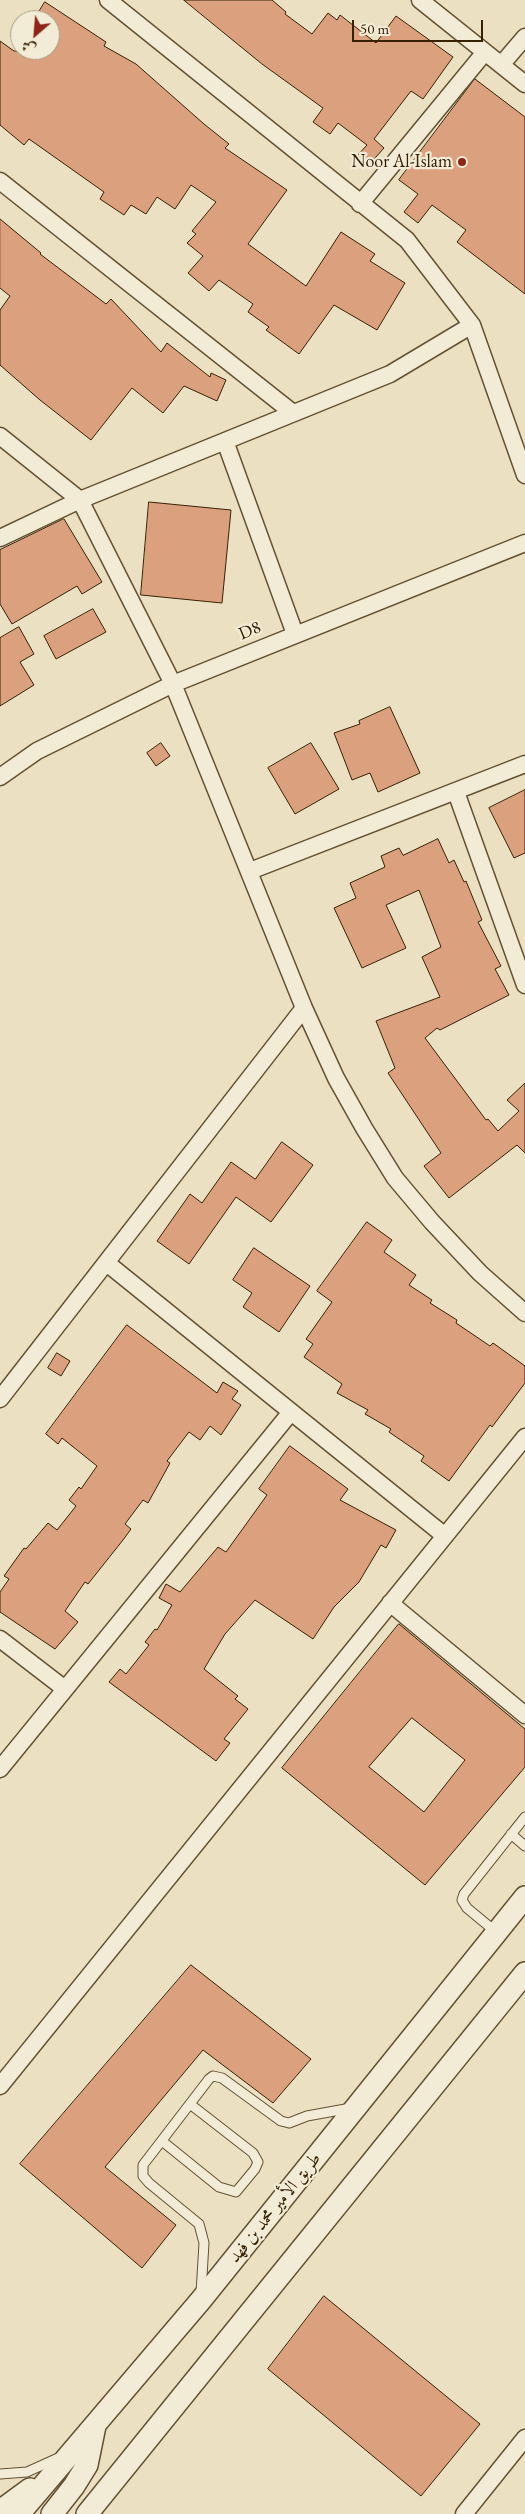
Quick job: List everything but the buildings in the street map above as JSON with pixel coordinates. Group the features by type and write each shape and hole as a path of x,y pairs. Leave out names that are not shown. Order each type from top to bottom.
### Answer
{"street":[{"path":"108,0 407,240 472,325 525,475"},
{"path":"420,0 525,84"},
{"path":"501,65 525,37"},
{"path":"360,204 485,52"},
{"path":"0,181 294,413"},
{"path":"0,538 80,500 390,374 472,325"},
{"path":"0,436 80,500 173,684 304,1008 336,1078 395,1178 480,1273 525,1313"},
{"path":"225,441 295,634"},
{"name":"D8","path":"0,777 38,751 173,684 525,543"},
{"path":"250,871 525,764"},
{"path":"456,792 525,985"},
{"path":"0,1399 108,1264 304,1008"},
{"path":"108,1264 445,1536"},
{"path":"0,1769 291,1412"},
{"path":"0,2086 525,1437"},
{"path":"390,1604 525,1715"},
{"path":"0,1639 65,1689"},
{"name":"طريق الأمير محمد بن فهد","path":"19,2514 201,2300 525,1897"},
{"path":"92,2512 113,2482 525,1973"},
{"path":"52,2514 74,2486 87,2465 96,2423"},
{"path":"464,2514 525,2438"},
{"path":"0,2510 53,2473"}],"lane":[{"path":"497,1932 467,1908 462,1900 464,1894 525,1816"},
{"path":"511,1834 525,1846"},
{"path":"201,2300 204,2243 199,2224 143,2176 143,2164 190,2104 213,2076 222,2078 281,2121 289,2123 307,2116 356,2107"},
{"path":"162,2141 219,2187 228,2192 236,2192 256,2169 258,2162 253,2153 190,2104"},
{"path":"0,2474 27,2472 45,2465 79,2443"}],"place":[{"name":"Noor Al-Islam","path":"462,162"}]}
